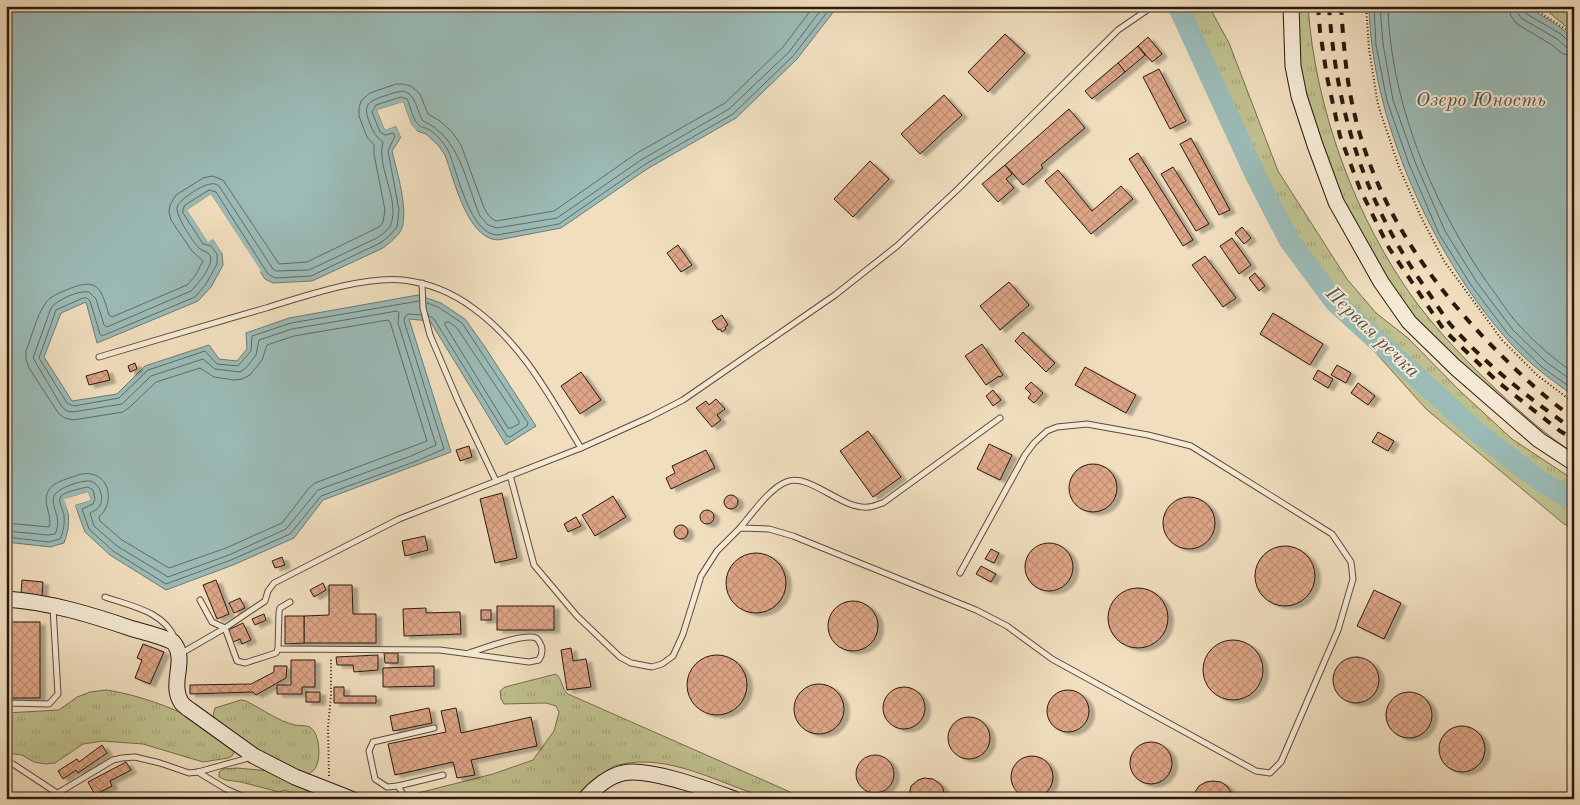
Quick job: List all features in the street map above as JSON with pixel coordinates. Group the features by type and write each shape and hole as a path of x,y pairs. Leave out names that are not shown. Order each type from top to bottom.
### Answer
{"street":[{"path":"1291,6 1293,66 1306,118 1336,202 1382,282 1410,322 1455,367 1539,440 1574,463"},
{"path":"6,599 29,600 53,605 170,640 178,649 176,687 181,702 190,710 254,756 295,777 351,799"},
{"path":"585,799 604,782 620,773 632,771 688,783 734,799"}],"lane":[{"path":"105,597 148,611 166,624 175,638 178,649 226,628 265,601 268,591 274,583 400,519 580,448 683,400 835,295 897,246 958,189 1118,30 1153,6"},
{"path":"99,357 319,292 373,281 402,280 422,283 443,291 473,308 501,332 524,358 551,396 580,448"},
{"path":"422,283 423,308 430,335 458,401 496,481"},
{"path":"510,475 534,565 577,616 620,657 632,663 652,668 673,656 683,634 701,576 717,552 774,490 786,482 803,482 849,505 868,508 883,503 1000,418"},
{"path":"740,528 769,529 793,536 976,610 1007,626 1052,659 1256,771 1270,773 1281,762 1338,630 1353,579 1351,562 1332,534 1191,446 1148,435 1087,424 1057,427 1047,432 1034,443 1025,455 960,573"},
{"path":"200,600 212,622 226,628 237,661 245,663 276,653 278,649 280,608 290,602"},
{"path":"6,703 50,704 58,694 53,605"},
{"path":"278,649 440,650 529,662 539,660 542,655 542,649 540,642 536,638 526,638 495,644 469,653"},
{"path":"434,728 373,742 369,750 375,779 387,787 443,775"},
{"path":"58,793 113,760 122,758 134,757 160,763 189,773 254,756"},
{"path":"6,762 13,764 66,799"},
{"path":"198,772 226,789 248,799"},
{"path":"398,786 406,799"}],"path":[{"path":"1366,6 1369,49 1378,105 1399,167 1421,217 1444,261 1502,340 1536,375 1574,403"},
{"path":"1530,6 1574,36"},
{"path":"331,649 328,775 335,792"}],"green space":[{"path":"1185,6 1206,6 1212,12 1229,43 1278,171 1347,279 1376,313 1408,338 1459,390 1512,439 1574,480 1574,528 1564,524 1426,409 1289,252 1222,102 1180,17 1179,12"},
{"path":"1294,6 1308,6 1319,84 1329,123 1357,199 1374,235 1394,270 1416,302 1456,349 1489,383 1527,417 1554,440 1574,453 1574,461 1553,447 1408,315 1339,202 1296,66"},
{"path":"1539,6 1574,6 1574,33 1546,10"},
{"path":"556,674 568,694 806,799 782,800 768,798 676,766 637,762 618,765 608,770 591,784 578,799 418,799 418,793 493,774 533,760 554,731 559,712 556,706 546,703 504,704 500,691 505,687"},
{"path":"106,690 146,700 178,711 203,726 233,748 232,756 203,762 143,744 103,741 83,744 55,763 34,762 22,755 6,753 6,713 59,710 77,697 90,692"},
{"path":"241,700 282,721 310,727 318,740 318,763 314,770 308,775 285,765 241,741 218,723 213,715 215,708"},
{"path":"237,768 270,771 333,799 304,799 285,790 279,792 219,777 219,772 223,769"}],"water":[{"path":"6,6 838,6 797,59 736,118 647,169 561,228 498,240 487,237 478,230 463,206 445,155 438,145 426,134 417,131 411,124 403,102 377,110 385,130 396,126 401,137 392,151 404,210 402,228 399,234 383,248 312,281 273,283 265,279 211,194 187,210 208,241 213,239 222,253 223,265 211,287 198,301 97,343 86,302 61,313 44,357 72,401 117,394 145,366 209,345 219,359 237,361 247,349 246,333 289,318 418,295 441,303 465,319 536,426 506,445 430,321 409,319 451,452 323,500 294,538 233,565 166,590 110,555 85,532 75,505 91,500 88,492 65,499 69,521 64,543 50,547 6,542"},
{"name":"Озеро Юность","path":"1369,6 1523,6 1550,20 1574,39 1574,396 1546,376 1505,337 1478,304 1453,266 1430,225 1410,182 1394,138 1381,93 1372,49"}],"pier":[{"path":"403,102 411,124 417,131 415,132 409,125 402,105 380,112 386,127 398,124 403,136 401,137 396,126 385,130 377,110"},
{"path":"211,194 261,271 258,273 211,198 191,210 208,238 215,237 224,251 222,253 213,239 208,242 187,210"},
{"path":"88,492 91,500 75,505 77,512 75,513 73,504 88,498 87,495 68,501 72,514 69,514 64,499"}],"building":[{"path":"1005,34 1025,53 988,92 968,72"},
{"path":"1148,37 1162,54 1152,62 1138,46"},
{"path":"1138,46 1145,55 1125,72 1118,63"},
{"path":"1118,63 1125,72 1092,99 1085,91"},
{"path":"1159,69 1186,121 1170,129 1143,77"},
{"path":"944,95 962,115 920,154 901,134"},
{"path":"1069,109 1085,128 1041,165 1043,168 1023,185 1005,165"},
{"path":"1191,138 1230,210 1219,215 1180,144"},
{"path":"1138,153 1193,240 1183,246 1129,159"},
{"path":"870,161 889,179 853,217 834,199"},
{"path":"1005,165 1012,174 1006,179 1014,188 998,202 982,184"},
{"path":"1173,167 1209,224 1196,231 1161,174"},
{"path":"1058,170 1092,211 1121,186 1133,199 1091,234 1045,181"},
{"path":"1242,227 1251,238 1244,244 1235,233"},
{"path":"1232,238 1251,265 1239,274 1220,246"},
{"path":"678,245 692,265 681,272 667,253"},
{"path":"1205,256 1236,298 1223,307 1192,265"},
{"path":"1255,273 1265,286 1259,291 1249,278"},
{"path":"1009,282 1029,305 1000,330 980,306"},
{"path":"1273,313 1323,344 1310,365 1260,334"},
{"path":"722,315 728,325 722,332 720,329 718,330 712,321"},
{"path":"1023,332 1055,363 1046,372 1015,341"},
{"path":"982,344 1003,375 986,385 965,356"},
{"path":"135,363 137,369 130,372 128,366"},
{"path":"1337,365 1351,373 1346,383 1331,375"},
{"path":"1085,367 1136,395 1126,413 1075,385"},
{"path":"107,370 110,380 89,385 86,376"},
{"path":"1318,370 1333,379 1328,388 1313,379"},
{"path":"581,372 601,400 580,414 561,386"},
{"path":"1031,382 1043,393 1034,403 1028,398 1031,394 1025,388"},
{"path":"1358,383 1375,396 1368,405 1351,393"},
{"path":"993,390 1001,400 993,406 986,396"},
{"path":"716,399 725,409 717,415 721,420 712,427 696,408 706,401 709,405"},
{"path":"868,431 901,477 873,497 840,451"},
{"path":"1378,432 1394,441 1388,451 1372,442"},
{"path":"989,444 1012,455 1000,480 977,469"},
{"path":"469,446 472,457 460,461 456,450"},
{"path":"706,450 715,468 671,489 666,478 675,473 672,466"},
{"path":"1093,464 1102,466 1110,471 1115,479 1117,488 1115,497 1110,505 1102,510 1093,512 1084,510 1076,505 1071,497 1069,488 1071,479 1076,471 1084,466"},
{"path":"502,493 517,558 495,563 480,499"},
{"path":"728,495 734,495 738,502 734,509 728,509 724,505 724,499"},
{"path":"613,496 626,517 595,536 582,515"},
{"path":"1184,497 1194,497 1208,504 1215,518 1215,528 1208,542 1194,549 1184,549 1174,545 1167,538 1163,528 1163,518 1167,508 1174,501"},
{"path":"704,510 710,510 714,517 710,524 704,524 700,520 700,514"},
{"path":"576,517 581,526 568,532 564,524"},
{"path":"678,525 684,525 688,532 684,539 678,539 674,535 674,529"},
{"path":"425,536 428,550 405,556 402,541"},
{"path":"1049,543 1058,545 1066,550 1071,558 1073,567 1071,576 1066,584 1058,589 1049,591 1040,589 1032,584 1027,576 1025,567 1027,558 1032,550 1040,545"},
{"path":"1285,546 1301,551 1306,555 1310,560 1315,576 1310,592 1306,597 1301,601 1285,606 1269,601 1264,597 1260,592 1255,576 1260,560 1264,555 1269,551"},
{"path":"991,549 999,553 994,563 985,559"},
{"path":"756,553 773,558 781,566 786,583 781,600 773,608 756,613 739,608 731,600 726,583 731,566 739,558"},
{"path":"282,557 285,565 275,568 272,561"},
{"path":"981,566 996,574 991,582 976,574"},
{"path":"22,580 43,582 42,596 21,594"},
{"path":"216,580 229,614 217,619 203,585"},
{"path":"323,583 326,590 314,597 310,590"},
{"path":"329,585 352,585 353,614 376,614 376,643 304,643 304,616 329,615"},
{"path":"1138,588 1154,593 1159,597 1163,602 1168,618 1163,634 1159,639 1154,643 1138,648 1122,643 1117,639 1113,634 1108,618 1113,602 1117,597 1122,593"},
{"path":"1374,590 1401,603 1384,639 1357,626"},
{"path":"240,598 245,608 234,613 229,603"},
{"path":"848,601 858,601 871,608 878,621 878,631 871,644 858,651 848,651 839,647 832,640 828,631 828,621 832,612 839,605"},
{"path":"497,606 554,606 554,630 497,630"},
{"path":"426,608 426,613 460,612 461,634 404,636 403,609"},
{"path":"481,610 491,610 491,620 481,620"},
{"path":"264,614 266,620 255,625 252,619"},
{"path":"285,616 304,616 304,643 285,644"},
{"path":"6,622 40,622 40,698 6,698"},
{"path":"243,623 251,640 242,644 240,639 233,642 228,630"},
{"path":"1233,640 1249,645 1254,649 1258,654 1263,670 1258,686 1254,691 1249,695 1233,700 1217,695 1212,691 1208,686 1203,670 1208,654 1212,649 1217,645"},
{"path":"143,644 164,652 150,684 135,678 142,660 137,658"},
{"path":"571,648 573,661 586,659 591,687 567,690 561,650"},
{"path":"384,653 398,653 398,663 385,663"},
{"path":"378,655 378,670 354,672 353,665 337,665 336,657"},
{"path":"717,655 734,660 742,668 747,685 742,702 734,710 717,715 700,710 692,702 687,685 692,668 700,660"},
{"path":"1361,657 1373,663 1378,671 1378,689 1373,697 1365,702 1351,703 1339,697 1334,689 1333,675 1339,663 1347,658"},
{"path":"291,660 315,660 315,687 302,687 302,694 277,694 277,685 291,685"},
{"path":"274,666 287,666 286,678 256,695 253,692 190,694 190,685 251,684 274,672"},
{"path":"434,666 434,686 383,687 383,668"},
{"path":"814,684 824,684 837,691 844,704 844,714 837,727 824,734 814,734 805,730 798,723 794,714 794,704 798,695 805,688"},
{"path":"334,687 344,687 344,696 376,696 376,703 334,703"},
{"path":"904,687 919,693 925,708 919,723 904,729 889,723 883,708 889,693"},
{"path":"1068,690 1083,696 1089,711 1083,726 1068,732 1053,726 1047,711 1053,696"},
{"path":"306,692 320,692 320,702 306,702"},
{"path":"1414,692 1426,698 1431,706 1431,724 1426,732 1418,737 1404,738 1392,732 1387,724 1386,710 1392,698 1400,693"},
{"path":"429,708 432,723 393,731 390,716"},
{"path":"456,708 461,733 531,717 537,746 471,760 475,775 457,778 453,762 395,775 388,744 446,732 441,711"},
{"path":"969,717 984,723 990,738 984,753 969,759 954,753 948,738 954,723"},
{"path":"1467,726 1479,732 1484,740 1484,758 1479,766 1471,771 1457,772 1445,766 1440,758 1439,744 1445,732 1453,727"},
{"path":"1151,742 1166,748 1172,763 1166,778 1151,784 1136,778 1130,763 1136,748"},
{"path":"102,745 107,753 78,773 76,770 63,779 58,771 77,759 79,762"},
{"path":"875,755 888,761 894,774 888,787 875,793 862,787 856,774 862,761"},
{"path":"1032,756 1047,762 1053,777 1047,792 1032,798 1017,792 1011,777 1017,762"},
{"path":"126,762 131,770 110,781 112,786 95,795 88,782"},
{"path":"924,778 933,779 939,783 943,788 945,799 908,799 911,786"},
{"path":"1213,781 1221,782 1227,786 1233,799 1193,799 1199,786"},
{"path":"1099,795 1106,796 1113,799 1089,799"}],"waterway":[{"name":"Первая речка","path":"1178,6 1256,176 1289,240 1335,302 1477,432 1540,481 1574,501"}],"railway":[{"path":"1318,6 1327,77 1340,136 1360,189 1389,248 1444,330 1498,382 1560,431 1574,439"},
{"path":"1329,6 1338,82 1346,118 1369,187 1403,254 1450,324 1464,339 1509,380 1574,430"},
{"path":"1341,6 1348,82 1359,130 1370,165 1401,230 1442,289 1466,318 1531,383 1574,418"}]}
